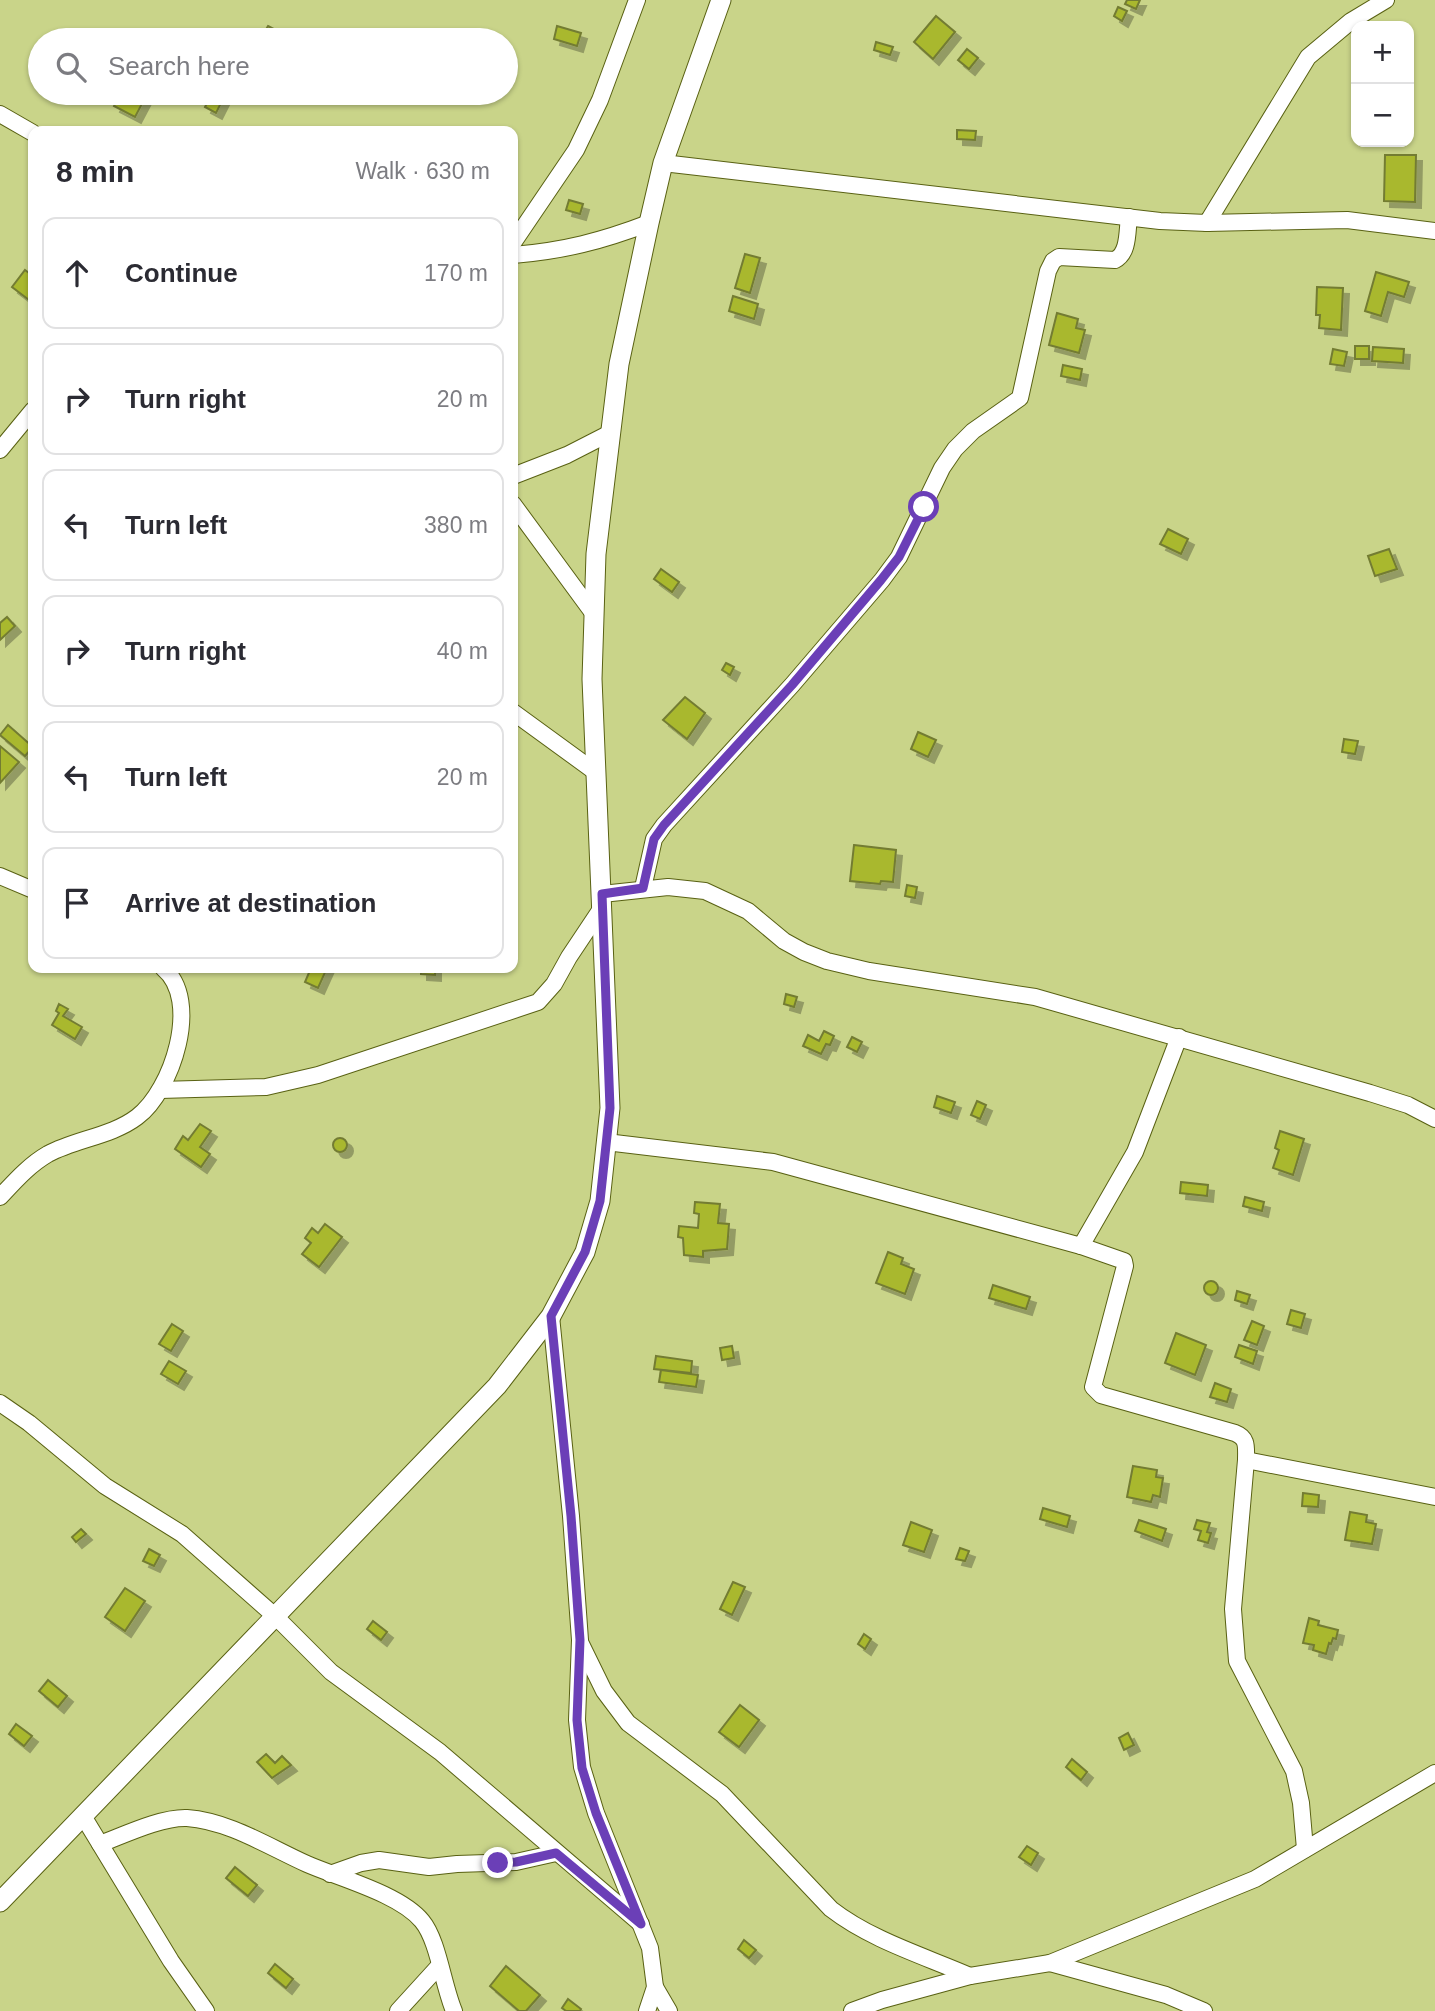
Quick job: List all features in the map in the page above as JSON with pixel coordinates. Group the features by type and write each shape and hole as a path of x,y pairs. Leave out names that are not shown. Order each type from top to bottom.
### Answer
{"street":[{"path":"518,236 576,150 600,100 637,0"},
{"path":"0,1902 497,1386 551,1316 585,1252 600,1201 610,1108 594,771 592,679 596,554 619,364 649,223 663,163 721,0"},
{"path":"1207,223 1308,57 1351,22 1386,0"},
{"path":"0,114 28,130"},
{"path":"663,163 1129,217 1207,223 1347,220 1435,231"},
{"path":"643,888 654,839 664,825 792,685 899,557 942,468 955,449 974,431 1020,398 1048,271 1053,261 1059,257 1120,258 1124,253 1129,217"},
{"path":"518,254 577,247 649,223"},
{"path":"0,450 28,416"},
{"path":"518,474 610,433"},
{"path":"518,511 593,613"},
{"path":"518,716 594,771"},
{"path":"0,876 28,888"},
{"path":"160,1090 278,1085 318,1075 538,1002 554,984 601,902 643,888 668,887 705,891 748,911 784,941 827,961 869,971 1035,997 1408,1105 1435,1119"},
{"path":"0,1197 25,1170 48,1154 135,1118 149,1107 160,1090 181,1033 183,1017 177,984 167,973"},
{"path":"1081,1246 1135,1152 1179,1037"},
{"path":"606,1142 773,1162 1081,1246 1124,1261 1125,1266 1093,1384 1094,1390 1101,1395 1242,1436 1245,1441 1246,1460 1233,1609 1237,1661 1294,1771 1301,1803 1305,1849"},
{"path":"551,1316 580,1640 577,1720 582,1768 596,1813 650,1948 655,1987 669,2011"},
{"path":"0,1403 29,1423 105,1486 182,1534 276,1617 331,1672 440,1752 641,1924"},
{"path":"1246,1460 1435,1497"},
{"path":"580,1640 604,1690 628,1723 722,1794 831,1909 846,1921 876,1936 970,1976"},
{"path":"852,2011 970,1976 1050,1962 1255,1879 1435,1773"},
{"path":"83,1816 177,1971 206,2011"},
{"path":"100,1844 172,1819 198,1819 251,1837 330,1874 365,1887 401,1904 422,1920 436,1946 439,1966 454,2011"},
{"path":"330,1874 379,1860 429,1867 516,1862 556,1853"},
{"path":"1050,1962 1166,1995 1205,2011"},
{"path":"398,2011 439,1966"},
{"path":"647,2011 655,1987"}],"building":[{"path":"1127,0 1140,0 1136,9 1125,4"},
{"path":"1118,7 1127,11 1122,21 1114,16"},
{"path":"936,16 955,32 933,59 914,42"},
{"path":"557,26 581,33 577,46 554,39"},
{"path":"876,42 893,47 890,55 874,50"},
{"path":"967,49 978,58 969,69 958,60"},
{"path":"115,105 141,105 135,117"},
{"path":"206,105 220,105 216,113 205,107"},
{"path":"957,130 976,131 975,140 957,139"},
{"path":"1385,155 1416,155 1415,202 1384,201"},
{"path":"569,200 583,204 580,214 566,210"},
{"path":"745,254 760,258 750,293 735,288"},
{"path":"25,270 28,272 28,299 12,287"},
{"path":"1376,272 1409,282 1404,297 1388,292 1381,316 1365,311"},
{"path":"1317,287 1343,288 1341,330 1319,328 1320,315 1316,315"},
{"path":"733,296 758,304 754,319 729,311"},
{"path":"1057,313 1078,319 1076,328 1085,330 1079,353 1049,345"},
{"path":"1355,346 1369,346 1369,359 1355,359"},
{"path":"1373,347 1404,349 1403,363 1372,361"},
{"path":"1333,349 1347,352 1344,366 1330,364"},
{"path":"1063,365 1082,369 1080,380 1061,376"},
{"path":"1168,529 1188,539 1181,554 1160,544"},
{"path":"1389,549 1397,569 1375,576 1368,556"},
{"path":"661,569 679,582 672,592 654,579"},
{"path":"7,617 15,626 0,640 0,623"},
{"path":"726,663 734,667 730,675 722,670"},
{"path":"685,697 705,713 687,739 663,720"},
{"path":"8,725 28,743 28,753 25,756 0,735"},
{"path":"918,732 936,740 928,757 911,749"},
{"path":"1344,739 1358,741 1355,754 1342,752"},
{"path":"0,746 19,762 0,783"},
{"path":"854,845 896,850 893,882 881,881 880,884 850,881"},
{"path":"907,885 917,887 915,898 905,896"},
{"path":"309,973 325,973 318,988 305,982"},
{"path":"786,994 797,997 794,1007 784,1004"},
{"path":"59,1004 68,1009 63,1016 82,1027 75,1039 52,1025 59,1013 56,1011"},
{"path":"824,1031 834,1036 821,1054 803,1046 808,1035 819,1041"},
{"path":"852,1037 862,1042 857,1052 847,1047"},
{"path":"937,1096 955,1102 951,1113 934,1107"},
{"path":"977,1101 986,1105 980,1119 971,1115"},
{"path":"200,1124 211,1131 200,1147 210,1154 201,1167 175,1149 183,1136 188,1140"},
{"path":"1280,1131 1304,1139 1293,1175 1273,1168 1279,1150 1275,1148"},
{"path":"337,1138 343,1138 347,1145 343,1152 337,1152 333,1148 333,1142"},
{"path":"1181,1182 1208,1185 1207,1196 1180,1193"},
{"path":"1245,1197 1264,1202 1262,1211 1243,1206"},
{"path":"695,1202 720,1204 718,1223 729,1224 727,1249 703,1251 703,1257 684,1255 683,1238 678,1237 679,1226 698,1228 699,1214 694,1213"},
{"path":"325,1224 342,1237 319,1267 302,1254 311,1243 305,1238 312,1228 318,1233"},
{"path":"888,1252 903,1258 901,1264 914,1269 905,1294 876,1283"},
{"path":"1208,1281 1214,1281 1218,1288 1214,1295 1208,1295 1204,1291 1204,1285"},
{"path":"993,1285 1030,1297 1026,1309 989,1298"},
{"path":"1237,1291 1250,1295 1247,1304 1235,1300"},
{"path":"1291,1310 1305,1314 1301,1328 1287,1324"},
{"path":"1252,1321 1264,1326 1257,1345 1244,1340"},
{"path":"172,1324 183,1331 171,1351 159,1344"},
{"path":"1176,1333 1206,1345 1195,1375 1165,1363"},
{"path":"1239,1345 1257,1351 1253,1364 1235,1357"},
{"path":"732,1346 734,1358 722,1360 720,1348"},
{"path":"656,1356 692,1361 691,1373 654,1369"},
{"path":"169,1361 186,1371 178,1384 161,1374"},
{"path":"661,1370 698,1375 696,1387 659,1382"},
{"path":"1215,1383 1231,1389 1227,1402 1210,1397"},
{"path":"1133,1466 1157,1470 1156,1477 1163,1478 1160,1497 1153,1495 1151,1502 1127,1497"},
{"path":"1303,1493 1319,1495 1318,1507 1302,1506"},
{"path":"1043,1508 1070,1516 1067,1527 1040,1519"},
{"path":"1350,1512 1367,1515 1366,1522 1376,1524 1372,1544 1345,1540"},
{"path":"1139,1520 1166,1529 1162,1541 1135,1531"},
{"path":"1197,1520 1210,1523 1208,1543 1198,1540 1201,1531 1194,1529"},
{"path":"911,1522 932,1530 924,1552 903,1545"},
{"path":"81,1529 86,1534 76,1542 72,1537"},
{"path":"960,1548 969,1551 965,1561 956,1559"},
{"path":"149,1549 160,1555 154,1566 143,1561"},
{"path":"733,1582 745,1587 732,1615 720,1609"},
{"path":"125,1588 145,1601 125,1631 105,1617"},
{"path":"1309,1618 1319,1621 1318,1625 1338,1630 1336,1639 1333,1638 1331,1644 1329,1643 1326,1654 1313,1650 1314,1645 1303,1643"},
{"path":"373,1621 387,1632 381,1640 367,1629"},
{"path":"864,1634 871,1639 865,1649 858,1644"},
{"path":"48,1680 67,1696 58,1707 39,1691"},
{"path":"740,1705 759,1720 739,1747 719,1732"},
{"path":"16,1724 32,1736 24,1746 9,1734"},
{"path":"1128,1733 1134,1745 1124,1750 1119,1738"},
{"path":"266,1754 275,1763 282,1756 291,1765 272,1778 257,1762"},
{"path":"1072,1759 1087,1772 1081,1780 1066,1767"},
{"path":"1027,1846 1038,1853 1031,1865 1019,1857"},
{"path":"235,1867 257,1885 248,1896 226,1878"},
{"path":"744,1940 756,1950 749,1958 738,1949"},
{"path":"275,1964 293,1979 286,1988 268,1973"},
{"path":"506,1966 540,1995 526,2011 519,2011 490,1986"},
{"path":"568,1999 581,2009 580,2011 566,2011 562,2008"}],"route":[{"path":"498,1863 556,1853 641,1924 596,1813 582,1768 577,1720 580,1640 551,1316 585,1252 600,1201 610,1108 602,894 643,888 654,839 664,825 792,685 881,580 899,557 924,507"}]}
